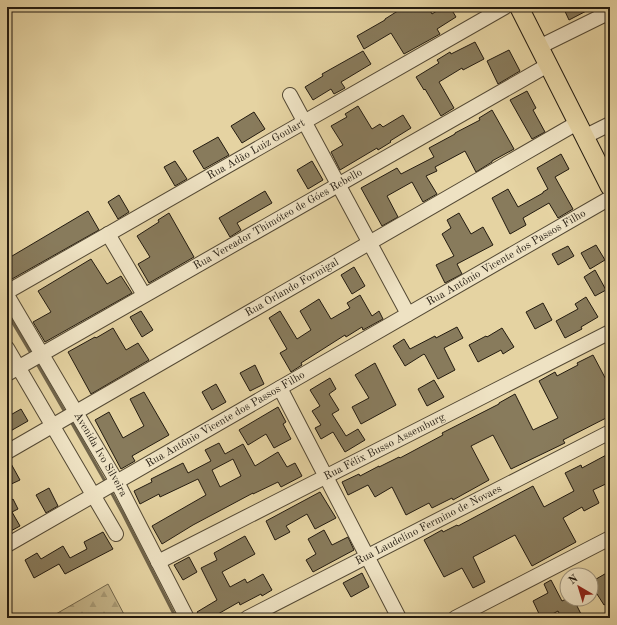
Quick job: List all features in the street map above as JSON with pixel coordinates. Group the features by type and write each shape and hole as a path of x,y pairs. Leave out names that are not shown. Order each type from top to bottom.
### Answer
{"main road":[{"path":"519,7 610,187"}],"street":[{"name":"Rua Adão Luiz Goulart","path":"7,292 505,7"},
{"path":"539,47 610,12"},
{"name":"Rua Vereador Thimóteo de Góes Rebello","path":"17,368 548,65"},
{"path":"290,95 408,314"},
{"name":"Rua Orlando Formigal","path":"7,452 369,242 581,130 610,124"},
{"name":"Rua Antônio Vicente dos Passos Filho","path":"7,545 610,198"},
{"path":"108,234 144,295"},
{"name":"Avenida Ivo Silveira","path":"7,295 39,355 74,413 106,488 116,534"},
{"name":"Rua Félix Busso Assemburg","path":"158,562 610,332"},
{"name":"Avenida Ivo Silveira","path":"7,348 17,368 56,423 106,488 158,562 187,618"},
{"path":"280,388 399,618"},
{"name":"Rua Laudelino Fermino de Novaes","path":"247,618 610,432"},
{"path":"455,618 610,538"}],"green space":[{"path":"108,584 126,618 49,618"}],"building":[{"path":"404,7 428,7 432,14 443,7 450,7 456,17 437,29 440,34 404,54 391,33 364,49 357,36"},
{"path":"563,7 594,7 569,20"},
{"path":"475,42 484,59 463,70 462,68 439,82 454,108 441,116 416,77 439,63 437,60 450,52 451,54"},
{"path":"509,50 520,71 498,84 487,61"},
{"path":"363,51 371,64 341,82 345,88 334,94 331,89 313,100 305,87 323,76 322,74"},
{"path":"527,91 536,108 533,110 545,132 532,139 510,100"},
{"path":"358,106 372,129 380,124 383,127 403,115 411,128 378,150 377,148 340,170 331,152 343,145 331,126 347,117 345,114"},
{"path":"492,110 514,149 476,172 465,151 435,167 437,171 426,176 437,194 423,202 412,182 387,196 398,217 382,226 361,188 397,168 401,174 434,157 429,148 480,120 479,118"},
{"path":"254,112 265,129 242,143 231,126"},
{"path":"218,137 229,155 204,169 193,151"},
{"path":"561,154 569,169 555,177 573,209 558,218 549,203 523,218 526,225 510,234 492,198 508,189 518,207 543,193 548,189 537,168"},
{"path":"175,161 187,179 175,186 164,167"},
{"path":"312,161 323,180 308,189 297,170"},
{"path":"265,191 272,203 237,223 241,230 230,237 219,218"},
{"path":"119,195 129,212 118,219 108,202"},
{"path":"88,211 99,230 12,279 7,270 7,259"},
{"path":"169,213 194,257 149,283 138,264 150,257 137,236 159,222 158,220"},
{"path":"459,213 471,234 483,227 493,245 457,264 462,274 445,283 436,265 454,256 442,234 451,228 447,220"},
{"path":"596,245 605,260 590,269 581,253"},
{"path":"568,246 574,256 558,265 552,254"},
{"path":"91,259 107,284 121,276 132,293 45,342 33,322 51,312 38,291"},
{"path":"354,267 365,286 352,294 341,275"},
{"path":"595,270 606,290 595,296 584,277"},
{"path":"360,295 372,316 379,311 383,319 363,330 362,327 346,337 345,335 301,363 302,365 291,372 280,353 287,349 269,318 280,311 297,339 311,330 300,311 319,299 331,319 350,308 347,303"},
{"path":"586,297 598,317 581,327 582,329 565,338 556,321 578,309 575,304"},
{"path":"543,303 552,320 535,329 526,312"},
{"path":"141,311 153,330 142,337 130,317"},
{"path":"457,327 463,338 444,348 455,370 438,379 424,354 405,366 393,346 404,339 410,349"},
{"path":"113,328 126,350 138,343 149,360 91,394 68,352"},
{"path":"502,328 514,347 503,354 501,350 478,362 469,345"},
{"path":"593,355 610,387 610,416 563,440 565,443 511,469 493,435 471,446 489,480 453,500 452,498 432,508 429,503 406,515 392,487 375,497 368,485 348,495 342,482 359,474 360,476 399,457 400,458 443,435 442,433 499,404 515,394 533,430 558,418 539,381 555,372 557,376"},
{"path":"375,363 396,405 361,424 352,407 369,398 355,375"},
{"path":"255,365 264,384 250,391 240,373"},
{"path":"330,378 336,389 329,394 339,410 332,414 346,436 358,429 365,440 345,452 333,432 321,439 315,428 321,425 312,411 320,406 310,390"},
{"path":"434,380 444,397 427,406 418,389"},
{"path":"216,384 226,402 212,410 202,392"},
{"path":"144,392 169,435 132,456 135,461 121,469 95,420 109,412 123,438 144,426 130,399"},
{"path":"278,407 286,422 283,424 291,439 274,448 266,434 248,445 239,430"},
{"path":"21,409 28,421 7,433 7,417"},
{"path":"219,443 225,454 243,444 255,466 278,452 287,467 295,463 302,476 281,487 278,482 253,493 193,525 162,544 152,526 206,495 198,479 160,497 159,494 140,504 134,491 152,482 151,479 183,463 188,473 211,461 205,450","holes":["233,459 241,476 220,487 212,470"]},
{"path":"610,453 610,482 593,490 599,503 584,511 582,507 563,518 576,542 532,566 515,535 473,557 485,582 473,588 462,568 444,577 424,540 442,530 443,532 457,525 458,526 533,486 544,507 574,491 565,473 581,465 582,468"},
{"path":"7,460 9,460 20,480 7,486"},
{"path":"49,488 58,506 46,513 36,495"},
{"path":"320,492 336,518 315,529 307,514 286,526 290,532 275,540 266,521"},
{"path":"13,499 18,509 12,512 20,526 7,533 7,503"},
{"path":"324,530 332,545 348,537 354,550 313,572 306,560 316,554 308,539"},
{"path":"103,532 113,549 65,574 59,564 34,578 25,560 37,553 41,559 63,546 70,558 87,549 84,542"},
{"path":"245,536 255,554 222,572 230,587 245,579 247,583 263,574 272,590 240,605 239,602 218,614 220,618 201,618 197,612 217,600 201,568 217,560 214,553"},
{"path":"189,557 197,572 183,580 174,565"},
{"path":"610,571 610,602 604,605 599,597 599,577"},
{"path":"362,573 369,587 351,597 343,583"},
{"path":"551,580 559,595 559,607 578,607 583,618 565,618 563,614 560,615 558,611 545,618 541,618 533,601 548,593 544,584"}],"waterway":[{"path":"7,313 32,355"},
{"path":"36,362 66,414"},
{"path":"70,420 106,483"},
{"path":"110,490 176,618"}]}
